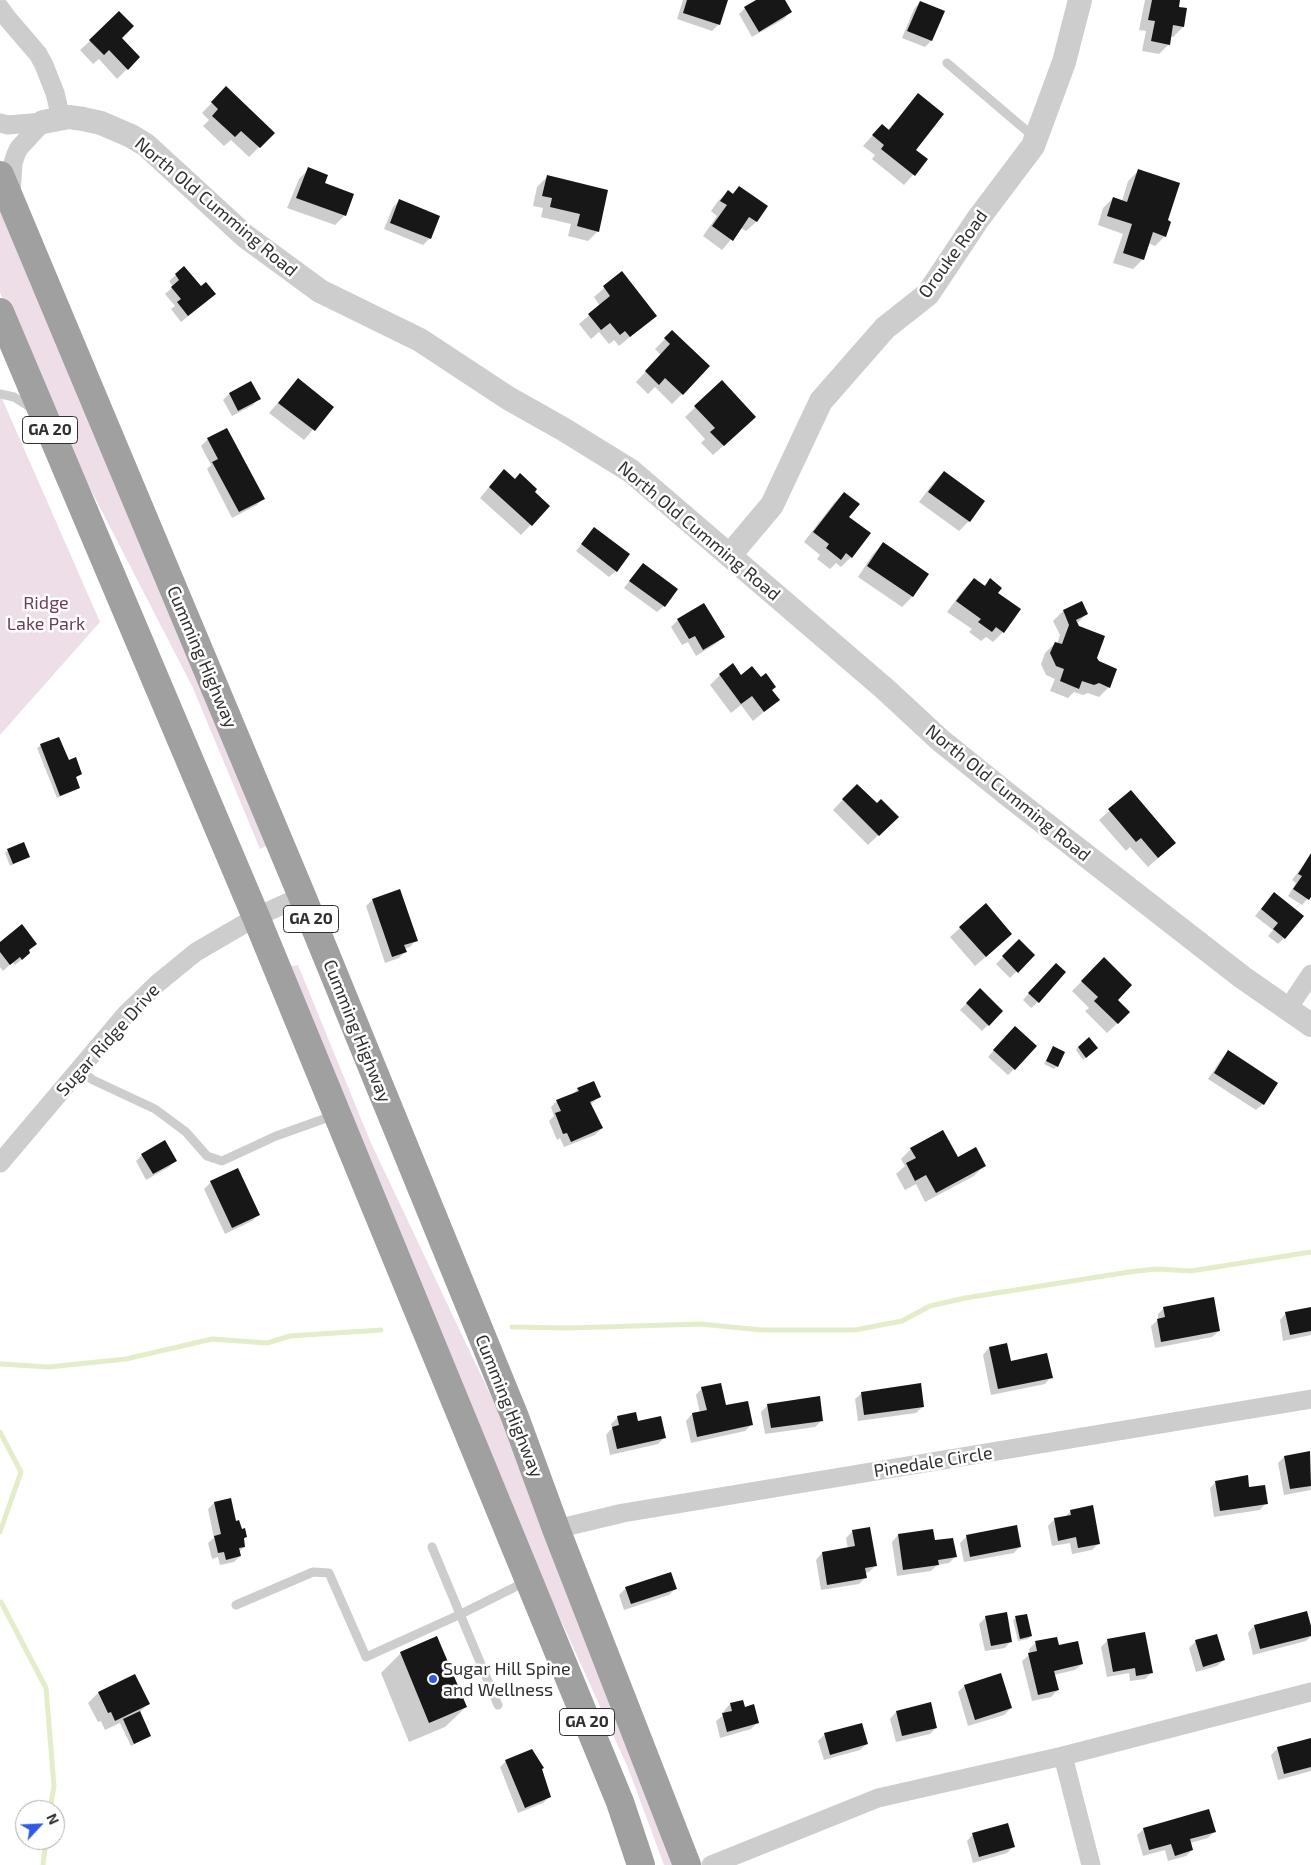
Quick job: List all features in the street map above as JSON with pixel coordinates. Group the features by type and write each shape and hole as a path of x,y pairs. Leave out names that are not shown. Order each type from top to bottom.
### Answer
{"highway":[{"name":"Cumming Highway","path":"0,175 302,896 515,1417 556,1529 687,1865"},
{"name":"GA 20","path":"0,312 256,917 620,1802 641,1865"}],"street":[{"name":"Orouke Road","path":"730,555 772,505 821,402 885,328 928,294 978,219 1033,146 1064,62 1080,0"},
{"path":"0,8 38,54 44,64 55,93 52,120 19,148 13,163 11,201"},
{"name":"North Old Cumming Road","path":"0,123 8,125 83,119 117,129 146,145 245,236 320,291 420,340 508,398 631,471 885,689 947,746 1242,977 1311,1025"},
{"name":"Sugar Ridge Drive","path":"0,1163 127,1013 158,983 196,952 256,917 302,896"},
{"path":"1287,1010 1311,974"},
{"name":"Pinedale Circle","path":"556,1529 632,1512 1311,1399"},
{"path":"711,1865 878,1798 1063,1756 1311,1692"},
{"path":"1063,1756 1090,1865"}],"lane":[{"path":"947,63 1036,139"},
{"path":"0,394 14,397 44,417"},
{"path":"79,1070 93,1080 155,1109 186,1132 207,1156 222,1161 276,1136 337,1114"},
{"path":"432,1547 498,1705"},
{"path":"236,1605 313,1572 329,1573 366,1657 461,1614 529,1580"}],"green space":[{"path":"0,207 270,844 260,849 193,688 62,434 0,293"},
{"name":"Ridge Lake Park","path":"0,394 100,622 0,735"},
{"path":"298,965 371,1143 516,1449 677,1865 664,1865 628,1768 489,1462 291,966"}],"building":[{"path":"687,0 728,0 720,25 683,13"},
{"path":"756,0 785,0 792,12 759,32 744,7"},
{"path":"1152,0 1180,0 1179,7 1187,8 1184,27 1173,25 1170,45 1151,41 1155,21 1148,20"},
{"path":"920,1 945,11 932,41 907,31"},
{"path":"119,11 134,26 122,38 140,57 128,70 109,50 104,55 89,40"},
{"path":"226,86 275,133 260,148 241,131 235,137 212,116 218,109 211,102"},
{"path":"918,93 944,114 916,150 928,159 915,176 881,149 884,145 872,135 882,124 889,130"},
{"path":"308,167 328,175 325,183 354,194 346,216 296,198"},
{"path":"1138,169 1180,183 1168,220 1171,222 1166,237 1153,232 1144,260 1123,253 1132,224 1107,216 1113,197 1127,202"},
{"path":"547,175 608,190 599,232 577,226 580,214 550,207 552,198 542,196"},
{"path":"739,186 768,206 757,222 749,217 733,241 712,226 727,205 720,201 728,190 733,194"},
{"path":"399,199 440,216 431,239 390,223"},
{"path":"184,266 201,286 206,282 216,294 188,316 177,302 181,299 171,287 179,280 175,274"},
{"path":"622,271 657,316 630,337 625,331 620,335 610,323 601,330 588,314 610,296 603,286"},
{"path":"672,330 710,366 683,395 665,378 659,385 645,371 670,344 664,338"},
{"path":"298,378 334,407 315,431 278,403"},
{"path":"722,380 756,417 724,446 710,432 715,428 694,406"},
{"path":"251,381 261,399 238,411 229,393"},
{"path":"227,428 265,499 239,512 212,462 218,459 207,438"},
{"path":"504,469 515,479 520,473 537,489 535,492 550,506 532,526 489,487"},
{"path":"944,471 985,501 970,522 928,492"},
{"path":"844,492 860,504 849,517 871,533 852,558 846,553 841,560 826,548 829,544 813,532"},
{"path":"594,527 630,554 617,572 581,544"},
{"path":"883,542 929,574 913,597 867,566"},
{"path":"643,563 678,589 665,607 629,581"},
{"path":"974,578 985,586 990,578 1002,588 998,593 1021,609 1004,633 996,627 992,632 978,622 981,619 956,601"},
{"path":"1082,601 1088,614 1076,620 1079,626 1105,636 1097,658 1099,661 1117,669 1110,688 1099,683 1094,685 1082,681 1079,689 1060,681 1064,669 1056,666 1050,653 1055,642 1062,644 1069,625 1063,610"},
{"path":"704,603 725,637 703,650 695,636 689,639 677,619"},
{"path":"733,663 741,675 752,666 761,677 766,673 776,687 772,690 780,700 764,712 752,696 741,704 719,674"},
{"path":"59,737 69,760 76,757 82,774 76,777 80,788 60,796 40,744"},
{"path":"857,784 877,803 881,799 899,817 879,836 842,799"},
{"path":"1131,790 1176,843 1158,858 1141,838 1136,842 1108,809"},
{"path":"24,842 30,857 13,864 7,849"},
{"path":"1311,853 1311,897 1309,900 1293,889 1302,876 1298,874"},
{"path":"400,889 418,941 404,945 407,952 392,957 372,899"},
{"path":"1274,892 1304,916 1285,939 1273,929 1278,923 1261,909"},
{"path":"986,903 1012,934 986,957 959,927"},
{"path":"22,924 37,944 29,950 30,953 22,960 20,957 10,965 0,952 0,942"},
{"path":"1019,939 1035,955 1018,973 1002,956"},
{"path":"1104,957 1132,985 1118,1000 1130,1012 1118,1024 1094,1001 1098,997 1081,981"},
{"path":"1056,963 1066,972 1039,1003 1028,993"},
{"path":"980,988 1003,1011 989,1026 966,1003"},
{"path":"1015,1026 1037,1046 1015,1070 993,1050"},
{"path":"1089,1037 1098,1048 1086,1058 1078,1047"},
{"path":"1053,1046 1065,1052 1058,1067 1046,1061"},
{"path":"1228,1050 1278,1083 1264,1105 1214,1073"},
{"path":"594,1081 601,1097 590,1102 603,1128 571,1142 567,1133 563,1134 555,1113 561,1111 556,1100 579,1091 577,1088"},
{"path":"943,1130 958,1157 976,1147 986,1166 936,1193 926,1175 915,1181 906,1163 916,1158 910,1148"},
{"path":"165,1140 177,1161 153,1174 141,1154"},
{"path":"238,1168 260,1215 232,1228 210,1181"},
{"path":"1214,1297 1220,1331 1161,1342 1157,1319 1165,1317 1163,1307"},
{"path":"1311,1307 1311,1331 1290,1335 1285,1312"},
{"path":"1007,1343 1011,1361 1047,1353 1053,1378 998,1389 989,1347"},
{"path":"721,1383 726,1405 748,1401 753,1425 697,1437 692,1413 707,1410 701,1387"},
{"path":"921,1383 924,1407 864,1415 861,1392"},
{"path":"820,1396 823,1421 771,1428 767,1404"},
{"path":"636,1412 638,1421 661,1416 666,1438 617,1449 612,1427 619,1425 617,1416"},
{"path":"1310,1451 1311,1486 1290,1489 1284,1456"},
{"path":"1248,1475 1249,1487 1265,1485 1268,1504 1220,1511 1215,1481"},
{"path":"231,1498 236,1521 239,1520 242,1529 245,1528 247,1537 244,1538 245,1547 239,1548 241,1556 226,1560 224,1552 218,1553 214,1536 221,1534 214,1502"},
{"path":"1093,1505 1100,1544 1078,1548 1076,1537 1058,1541 1054,1518 1071,1515 1070,1510"},
{"path":"1017,1525 1021,1547 970,1557 966,1535"},
{"path":"870,1527 877,1566 865,1568 867,1578 827,1585 822,1552 855,1546 852,1530"},
{"path":"933,1529 935,1540 953,1538 957,1557 938,1560 939,1565 903,1570 898,1534"},
{"path":"671,1572 677,1589 631,1604 625,1587"},
{"path":"1307,1611 1311,1626 1311,1636 1260,1649 1254,1625"},
{"path":"1007,1612 1012,1642 991,1646 985,1616"},
{"path":"1027,1614 1032,1636 1020,1639 1015,1616"},
{"path":"1145,1632 1153,1673 1136,1676 1135,1668 1113,1672 1107,1639"},
{"path":"1217,1634 1225,1660 1203,1667 1195,1640"},
{"name":"Sugar Hill Spine and Wellness","path":"437,1636 467,1707 429,1723 400,1652"},
{"path":"1057,1637 1059,1645 1078,1641 1083,1664 1054,1671 1059,1690 1038,1695 1028,1653 1037,1651 1035,1641"},
{"path":"1001,1673 1012,1708 975,1720 964,1685"},
{"path":"135,1674 150,1704 115,1721 111,1712 108,1713 98,1692"},
{"path":"743,1700 745,1707 754,1704 759,1723 727,1732 722,1713 732,1711 730,1703"},
{"path":"931,1702 937,1728 902,1736 896,1711"},
{"path":"140,1711 151,1736 134,1744 123,1719"},
{"path":"862,1723 868,1744 830,1755 824,1733"},
{"path":"1311,1738 1311,1767 1284,1774 1277,1747"},
{"path":"532,1749 544,1768 542,1769 551,1797 525,1808 505,1760"},
{"path":"1209,1809 1216,1832 1190,1839 1193,1850 1175,1856 1171,1844 1149,1850 1143,1828"},
{"path":"1008,1823 1015,1847 979,1857 972,1833"}],"waterway":[{"path":"512,1327 569,1328 700,1324 762,1330 855,1330 902,1321 930,1306 965,1298 1129,1272 1156,1269 1191,1271 1311,1252"},
{"path":"0,1364 49,1367 126,1359 212,1339 267,1343 290,1336 381,1330"},
{"path":"0,1432 21,1472 0,1532"},
{"path":"1,1602 46,1688 54,1786 52,1800"},
{"path":"43,1865 45,1850"}],"place":[{"name":"Sugar Hill Spine and Wellness","path":"433,1679"}]}
